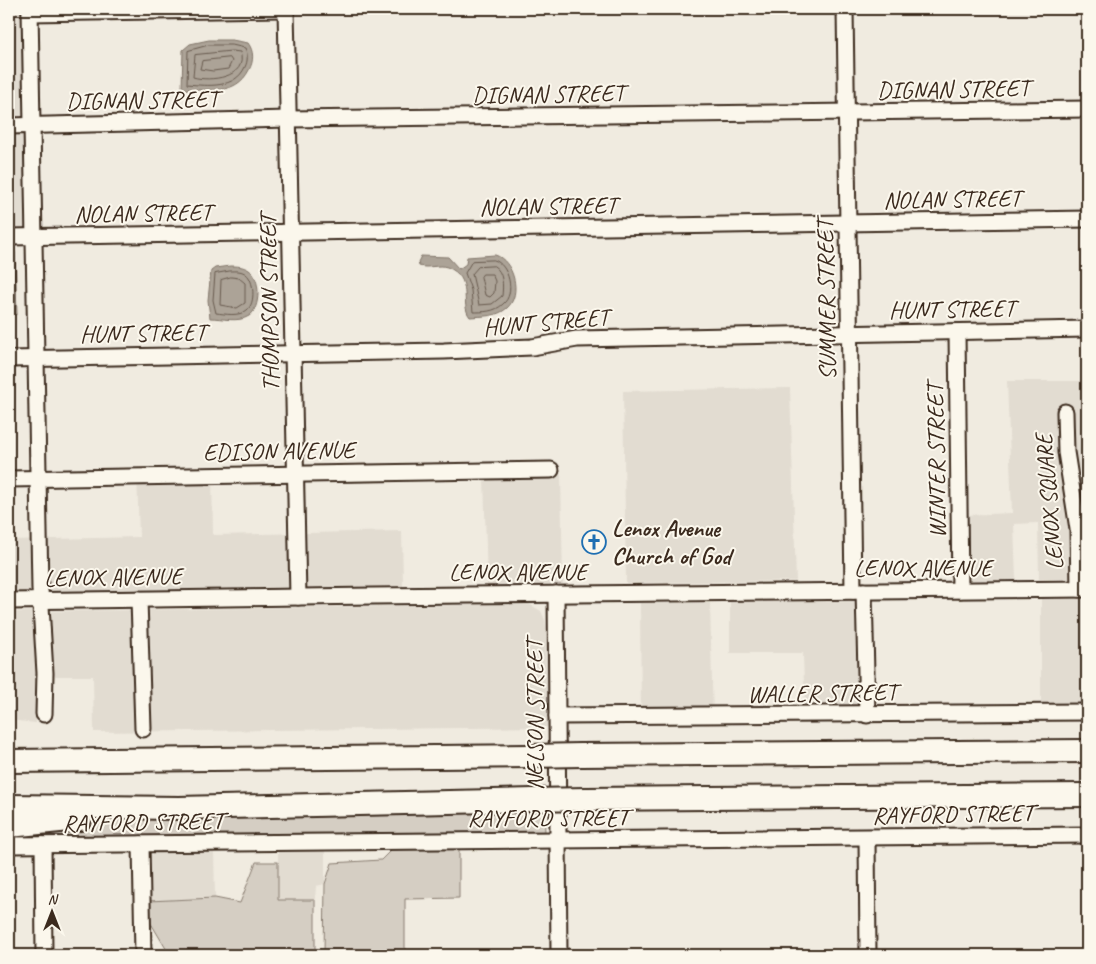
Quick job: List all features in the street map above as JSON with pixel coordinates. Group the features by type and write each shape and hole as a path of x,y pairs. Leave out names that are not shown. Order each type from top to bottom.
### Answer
{"highway":[{"path":"9,747 48,752 214,759"},
{"path":"9,760 1087,751"},
{"path":"9,806 179,808 586,799 1087,795"},
{"path":"9,826 179,808"}],"street":[{"path":"44,714 45,673 38,478 30,11 282,9"},
{"name":"THOMPSON STREET","path":"286,9 298,597"},
{"name":"SUMMER STREET","path":"845,9 849,333 858,591 867,715"},
{"name":"DIGNAN STREET","path":"9,126 288,119 1087,109"},
{"name":"NOLAN STREET","path":"9,237 1087,219"},
{"name":"HUNT STREET","path":"9,358 293,352 302,355 532,347 577,339 1087,329"},
{"name":"WINTER STREET","path":"957,332 960,590"},
{"name":"LENOX SQUARE","path":"1064,412 1066,452 1078,529 1083,589"},
{"name":"EDISON AVENUE","path":"9,479 551,470"},
{"name":"LENOX AVENUE","path":"9,602 298,597 1083,589"},
{"name":"NELSON STREET","path":"556,594 559,955"},
{"path":"139,600 143,729"},
{"name":"WALLER STREET","path":"557,716 1087,712"},
{"name":"RAYFORD STREET","path":"9,846 1087,835"},
{"path":"867,838 868,955"},
{"path":"141,844 142,955"},
{"path":"44,845 44,955"}],"shaded area":[{"path":"9,9 25,9 27,234 9,234"},
{"path":"1007,381 1087,381 1087,579 1039,579 1038,523 1014,524 1016,580 966,580 965,515 1012,513"},
{"path":"790,388 796,581 626,583 623,391"},
{"path":"212,471 213,535 402,531 403,586 9,592 9,540 139,537 137,472"},
{"path":"561,475 563,584 487,585 484,476"},
{"path":"1041,599 1087,599 1087,717 1041,718"},
{"path":"870,601 873,719 805,720 803,653 730,653 730,602"},
{"path":"640,603 710,603 713,721 641,722"},
{"path":"529,604 541,611 545,620 549,655 551,727 94,732 93,676 36,676 36,723 9,720 9,612"},
{"path":"544,805 545,833 9,840 9,828 192,812"},
{"path":"459,847 459,898 405,899 405,955 324,955 325,884 332,863 381,860 393,848"},
{"path":"278,848 325,849 325,884 316,886 315,900 278,900"},
{"path":"214,850 215,898 148,901 148,857 158,851"},
{"path":"256,862 278,862 278,900 315,900 315,955 207,955 207,952 168,952 149,920 148,901 215,898 240,903"}],"water":[{"path":"209,40 232,40 248,43 253,56 249,70 237,84 229,88 220,90 182,89 183,50 190,44"},
{"path":"9,252 15,252 17,314 9,314"},
{"path":"495,255 507,263 511,270 515,286 514,295 512,302 503,311 485,316 470,317 467,312 464,284 456,272 444,266 419,266 418,262 421,256 448,257 459,269 466,264 467,257"},
{"path":"230,266 244,268 253,274 256,279 258,293 256,307 245,318 235,320 210,318 208,300 211,271 215,268"}],"place":[{"name":"Lenox Avenue Church of God","path":"594,542"}]}
